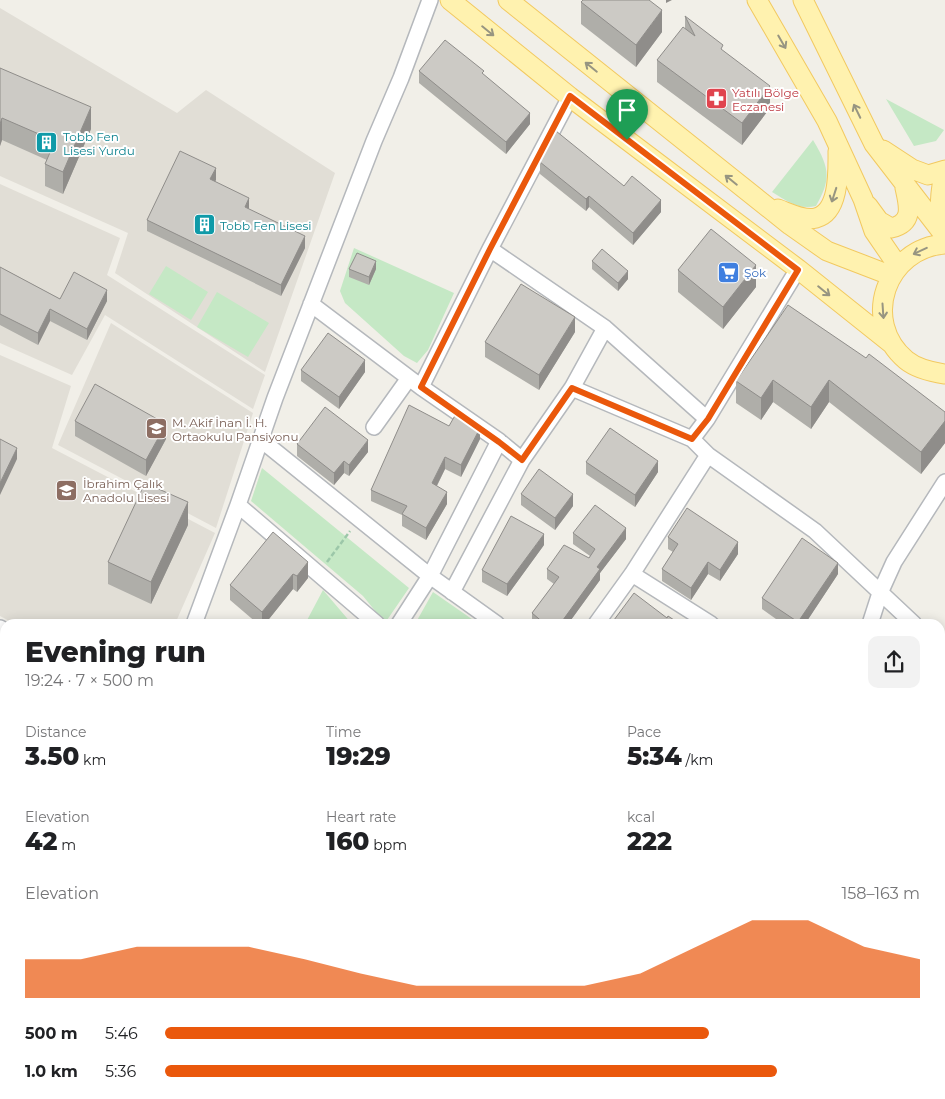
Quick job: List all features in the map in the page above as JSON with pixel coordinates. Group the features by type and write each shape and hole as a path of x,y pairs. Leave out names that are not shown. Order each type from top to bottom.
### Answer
{"main road":[{"path":"450,0 570,96 892,344 906,360 926,371 945,385"},
{"path":"508,0 756,200 828,251 895,271"},
{"path":"757,0 828,121 838,147 863,199 874,231 895,271"},
{"path":"809,4 874,144 945,236"},
{"path":"874,144 912,169 928,175 945,171 940,201 940,215 945,229"},
{"path":"756,200 801,217 816,218 825,213 834,200 837,185 838,147"},
{"path":"863,199 879,221 891,228 900,226 906,220 909,208 904,184"},
{"path":"892,344 884,325 882,304 887,284 895,271 914,253 933,245 945,244"},
{"path":"926,371 945,374"}],"street":[{"path":"196,619 260,439 311,304 430,0"},
{"path":"374,428 415,383 490,249 570,96"},
{"path":"490,249 604,328 708,419"},
{"path":"692,439 708,419 798,270"},
{"path":"311,304 415,383 522,460"},
{"path":"452,592 522,460 572,388 604,328"},
{"path":"572,388 692,439 708,455 815,532 909,619"},
{"path":"260,439 430,576 490,619"},
{"path":"402,619 430,576 499,442"},
{"path":"600,619 632,574 708,455"},
{"path":"872,619 880,593 894,562 945,482"},
{"path":"238,505 371,619"},
{"path":"632,574 702,619"}],"path":[{"path":"318,574 360,519"}],"shaded area":[{"path":"0,8 177,113 206,90 335,173 265,372 115,273 128,233 0,176"},
{"path":"0,184 120,238 107,275 265,375 253,409 105,315 72,375 0,343"},
{"name":"M. Akif İnan İ. H. Ortaokulu Pansiyonu","path":"111,323 253,413 216,528 58,445"},
{"name":"İbrahim Çalık Anadolu Lisesi","path":"0,355 71,386 52,448 215,533 177,619 6,619 0,616"}],"green space":[{"path":"886,99 944,130 936,141 914,146"},
{"path":"813,140 825,165 825,188 816,206 798,206 772,192"},
{"path":"354,248 454,293 428,350 417,363 404,356 345,303 340,291"},
{"path":"166,266 208,292 191,320 149,294"},
{"path":"217,292 269,323 248,357 197,327"},
{"path":"262,468 409,588 388,619 382,619 363,596 251,501"},
{"path":"323,590 348,619 308,619"},
{"path":"433,592 472,619 418,619"}],"building":[{"path":"583,0 649,0 662,10 636,45 581,2"},
{"path":"685,16 723,45 721,49 770,86 742,123 657,60 683,27 695,36"},
{"path":"445,40 484,71 482,73 530,113 506,142 419,71"},
{"path":"0,68 91,107 63,172 45,164 55,141 2,118 0,124"},
{"path":"556,131 624,186 632,176 661,200 633,233 589,196 586,199 540,162"},
{"name":"Tobb Fen Lisesi","path":"180,151 216,168 210,179 249,198 245,207 305,236 281,285 147,220"},
{"path":"711,229 756,265 723,307 678,270"},
{"path":"602,249 628,271 618,283 592,261"},
{"path":"357,253 376,261 369,277 349,269"},
{"path":"0,267 60,299 74,272 107,290 87,329 50,309 38,333 0,314"},
{"path":"521,284 575,317 539,375 485,342"},
{"path":"788,305 866,358 869,354 945,412 945,421 921,452 829,380 811,407 773,380 761,398 736,381"},
{"path":"328,333 365,360 339,397 301,370"},
{"path":"95,384 166,424 146,460 75,421"},
{"path":"409,405 449,426 457,412 480,428 461,465 445,457 432,483 447,492 426,528 402,514 407,506 371,490"},
{"path":"325,407 368,440 349,465 344,461 334,473 297,444"},
{"path":"610,428 658,461 635,495 586,462"},
{"path":"0,439 17,448 0,483"},
{"path":"539,469 573,494 555,518 521,494"},
{"path":"145,483 188,502 151,582 108,562"},
{"path":"595,505 626,528 597,567 600,569 564,619 539,619 532,613 559,577 547,569 564,545 589,558 595,549 573,533"},
{"path":"687,508 738,542 720,570 708,562 691,588 662,569 678,544 668,537"},
{"path":"511,516 544,534 507,584 482,570"},
{"path":"273,532 308,562 297,576 293,574 262,612 230,585"},
{"path":"802,538 838,563 800,619 794,619 762,598"},
{"path":"634,593 667,618 668,616 672,619 615,619"}],"place":[{"name":"Yatılı Bölge Eczanesi","path":"716,99"},
{"name":"Tobb Fen Lisesi Yurdu","path":"47,143"},
{"name":"Tobb Fen Lisesi","path":"204,225"},
{"name":"Şok","path":"728,272"},
{"name":"M. Akif İnan İ. H. Ortaokulu Pansiyonu","path":"156,429"},
{"name":"İbrahim Çalık Anadolu Lisesi","path":"67,490"}],"route":[{"path":"570,96 627,140 798,270 708,419 692,439 572,388 522,460 421,387 570,96"}]}
